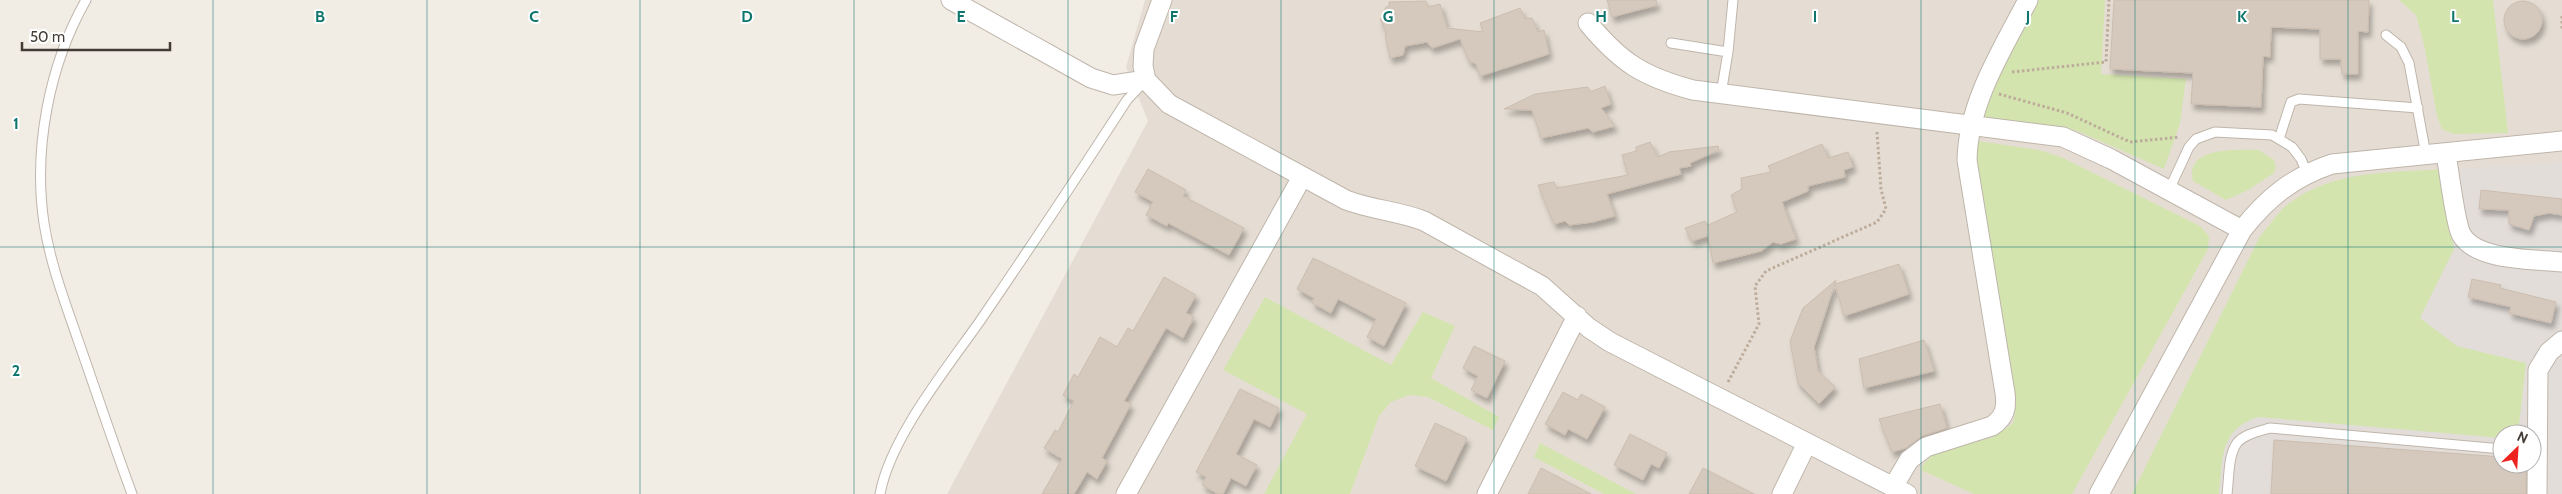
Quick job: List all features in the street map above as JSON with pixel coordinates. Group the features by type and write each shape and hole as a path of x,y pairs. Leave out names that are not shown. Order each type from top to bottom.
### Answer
{"street":[{"path":"950,0 1091,78 1113,85 1146,80"},
{"path":"1162,0 1144,50 1143,66 1146,80 1169,104 1360,206 1404,213 1424,221 1542,286 1610,342 1900,490 1916,453 1926,447 1992,426 2000,421 2005,412 2006,393 1967,160 1970,125 1987,82 2028,0"},
{"path":"1588,23 1619,56 1635,68 1661,82 1693,90 2063,137 2094,150 2242,230"},
{"path":"2101,491 2242,230 2272,196 2306,173 2332,164 2562,141"},
{"path":"2446,154 2460,234 2470,245 2482,253 2562,262"},
{"path":"1126,494 1302,176"},
{"path":"1487,494 1577,316"},
{"path":"2536,424 2538,370 2549,352 2562,341"},
{"path":"1782,494 1807,443"},
{"path":"2536,474 2537,494"}],"lane":[{"path":"86,0 69,30 60,54 48,105 42,172 44,223 56,274 132,494"},
{"path":"1722,94 1734,0"},
{"path":"2386,35 2401,47 2409,63 2426,155"},
{"path":"1671,43 1728,52"},
{"path":"880,494 882,482 904,435 927,395 981,320 1127,100 1146,80"},
{"path":"2279,139 2292,102 2299,98 2418,108"},
{"path":"2169,190 2189,147 2205,134 2215,132 2272,136 2279,139 2292,147 2301,159 2306,173"},
{"path":"2227,494 2232,460 2238,443 2250,434 2270,428 2492,448"}],"path":[{"path":"1987,82 2106,62 2109,0"},
{"path":"2562,16 2562,31"},
{"path":"1987,82 2067,113 2130,142 2205,134"},
{"path":"1720,398 1759,324 1755,286 1766,271 1877,222 1886,209 1881,189 1876,113"}],"shaded area":[{"path":"1145,0 2562,0 2562,494 947,494 1148,121 1126,67"},
{"path":"2562,162 2562,494 2132,494 2260,236 2291,202 2316,188 2356,175"}],"green space":[{"path":"2039,0 2105,0 2101,74 2186,79 2180,123 2164,169 2075,130 1984,119 2000,72"},
{"path":"2399,0 2493,0 2508,133 2453,134 2442,129 2437,116 2425,49 2416,15"},
{"path":"1977,141 2039,150 2061,157 2200,226 2209,236 2208,249 2072,494 1974,494 1921,470 1926,462 1941,451 1980,441 2002,431 2013,423 2015,413 1976,164"},
{"path":"2259,150 2274,160 2276,167 2274,173 2248,190 2226,200 2193,181 2192,170 2197,161 2204,156 2215,152"},
{"path":"2441,169 2454,249 2420,318 2457,346 2526,363 2519,424 2492,424 2492,437 2258,417 2236,429 2225,447 2219,494 2132,494 2260,236 2282,209 2308,192 2344,179 2383,173"},
{"path":"1265,297 1391,365 1423,312 1455,326 1431,378 1499,417 1493,430 1428,397 1409,395 1391,402 1379,416 1350,494 1264,494 1307,414 1223,370"},
{"path":"1540,443 1636,494 1604,494 1534,457"}],"building":[{"path":"1607,0 1656,0 1657,5 1612,17"},
{"path":"2114,0 2369,0 2368,32 2358,31 2358,74 2342,74 2341,59 2320,59 2320,29 2271,27 2270,57 2263,56 2261,107 2191,104 2193,73 2110,69"},
{"path":"1426,1 1428,7 1440,4 1447,28 1483,32 1480,23 1520,8 1525,19 1532,18 1538,32 1544,30 1549,54 1480,76 1476,64 1469,61 1460,39 1432,48 1427,42 1405,46 1403,55 1390,58 1385,36 1387,34 1380,19 1386,18 1385,8 1389,6 1389,2"},
{"path":"2523,1 2530,2 2536,7 2541,13 2541,27 2536,33 2530,38 2523,39 2516,38 2510,33 2505,27 2504,20 2505,13 2510,7 2516,2"},
{"path":"1605,86 1611,104 1601,108 1615,126 1593,132 1588,128 1541,138 1532,110 1504,109 1535,94 1588,87 1590,92"},
{"path":"1650,142 1658,157 1669,152 1718,146 1719,150 1690,163 1691,166 1679,168 1681,174 1607,194 1615,216 1593,222 1569,225 1565,221 1554,224 1538,185 1554,182 1557,188 1628,175 1622,155 1636,151 1636,147"},
{"path":"1822,144 1828,158 1848,152 1853,167 1844,170 1845,177 1808,186 1808,191 1782,202 1796,239 1781,244 1773,242 1761,251 1713,263 1708,236 1692,241 1685,228 1705,221 1708,225 1737,212 1731,195 1742,189 1741,178 1771,172 1768,166"},
{"path":"1148,169 1186,190 1183,196 1244,228 1229,255 1168,223 1167,226 1146,215 1153,202 1135,192"},
{"path":"2481,190 2562,199 2562,215 2549,213 2534,216 2529,230 2509,224 2509,210 2479,209"},
{"path":"1313,258 1406,303 1384,346 1367,337 1376,319 1338,299 1331,313 1312,303 1314,298 1297,289"},
{"path":"1899,264 1909,294 1844,316 1835,284"},
{"path":"1164,277 1196,295 1186,313 1194,317 1183,338 1166,328 1124,401 1131,404 1102,458 1107,461 1097,479 1087,472 1074,494 1042,494 1062,459 1044,448 1055,430 1058,432 1074,401 1063,395 1074,374 1078,377 1100,337 1117,347 1128,328 1133,331"},
{"path":"2472,279 2501,285 2500,288 2556,302 2551,323 2509,313 2511,307 2468,297"},
{"path":"1836,280 1814,347 1818,371 1835,387 1819,404 1798,383 1790,341 1803,308"},
{"path":"1924,340 1934,371 1864,388 1859,359"},
{"path":"1474,346 1505,361 1487,398 1471,390 1478,376 1463,368"},
{"path":"1240,389 1279,408 1270,427 1254,419 1236,454 1257,465 1246,486 1231,478 1223,494 1218,494 1202,485 1206,477 1196,472"},
{"path":"1563,392 1578,400 1581,394 1605,407 1587,439 1568,429 1565,435 1545,424"},
{"path":"1940,404 1947,428 1922,436 1906,448 1892,452 1879,419"},
{"path":"1435,423 1467,438 1446,481 1415,466"},
{"path":"1630,434 1667,453 1659,468 1651,464 1643,480 1614,465"},
{"path":"2274,440 2492,456 2492,474 2526,474 2526,494 2271,494"},
{"path":"1541,468 1591,494 1528,494"},
{"path":"1703,468 1754,494 1689,494"}]}
